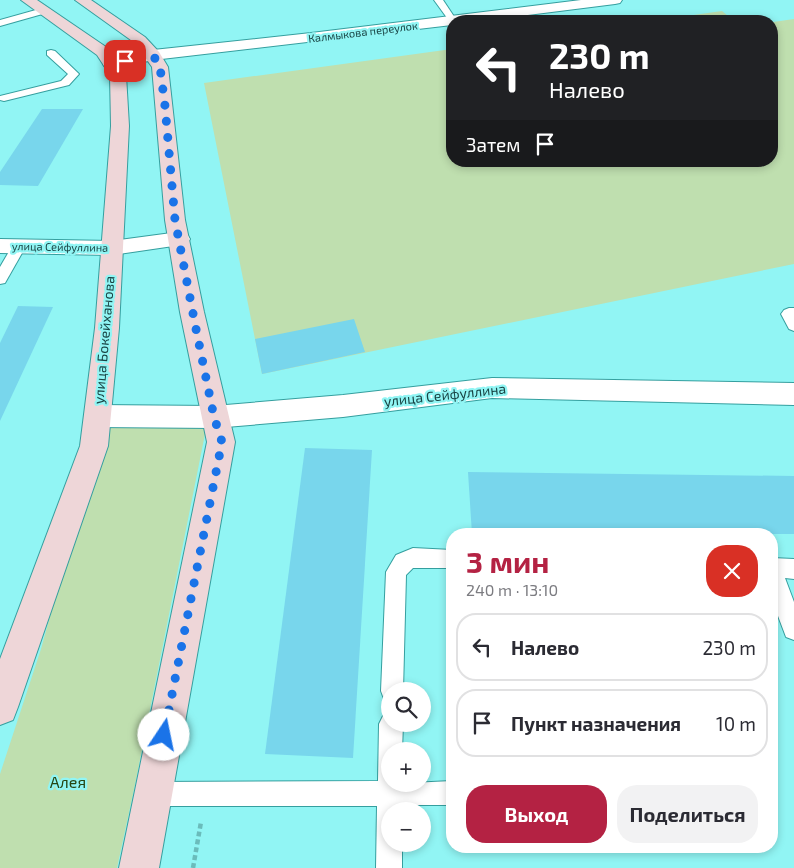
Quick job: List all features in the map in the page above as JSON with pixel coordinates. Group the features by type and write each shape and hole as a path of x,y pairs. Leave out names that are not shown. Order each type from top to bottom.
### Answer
{"street":[{"path":"82,0 140,40 153,55 160,67 175,220 214,417 222,442 138,868"},
{"name":"Калмыкова переулок","path":"494,15 615,0"},
{"name":"улица Бокейханова","path":"0,707 94,446 107,328 120,126 118,75 103,52 35,5"},
{"name":"Калмыкова переулок","path":"111,64 153,55 446,21"},
{"name":"улица Сейфуллина","path":"9,246 112,248 179,239"},
{"name":"улица Сейфуллина","path":"97,416 214,417 343,406 492,388 794,394"}],"lane":[{"path":"438,0 449,15"},
{"path":"0,23 35,5"},
{"path":"1,98 65,83 74,74 51,53"},
{"path":"0,279 9,246"},
{"path":"392,682 396,572 403,562 412,558 446,559"},
{"path":"778,569 794,569"},
{"path":"778,586 794,630"},
{"path":"153,794 446,794"},
{"path":"388,868 389,794"}],"path":[{"path":"193,868 205,794"}],"green space":[{"path":"722,11 727,15 694,15"},
{"path":"794,19 794,264 262,374 204,83 446,50 446,167 778,167 778,21"},
{"name":"Алея","path":"103,423 147,424 206,429 117,868 0,868 0,774 41,649"}],"building":[{"path":"42,109 83,109 38,186 0,185 0,172"},
{"path":"18,306 53,307 0,421 0,343"},
{"path":"354,319 365,352 262,374 255,339"},
{"path":"305,448 372,450 353,758 265,754"},
{"path":"468,472 794,476 794,534 778,534 778,528 472,528"}],"route":[{"path":"125,61 153,55 160,67 175,220 214,417 222,442 164,735"}]}
